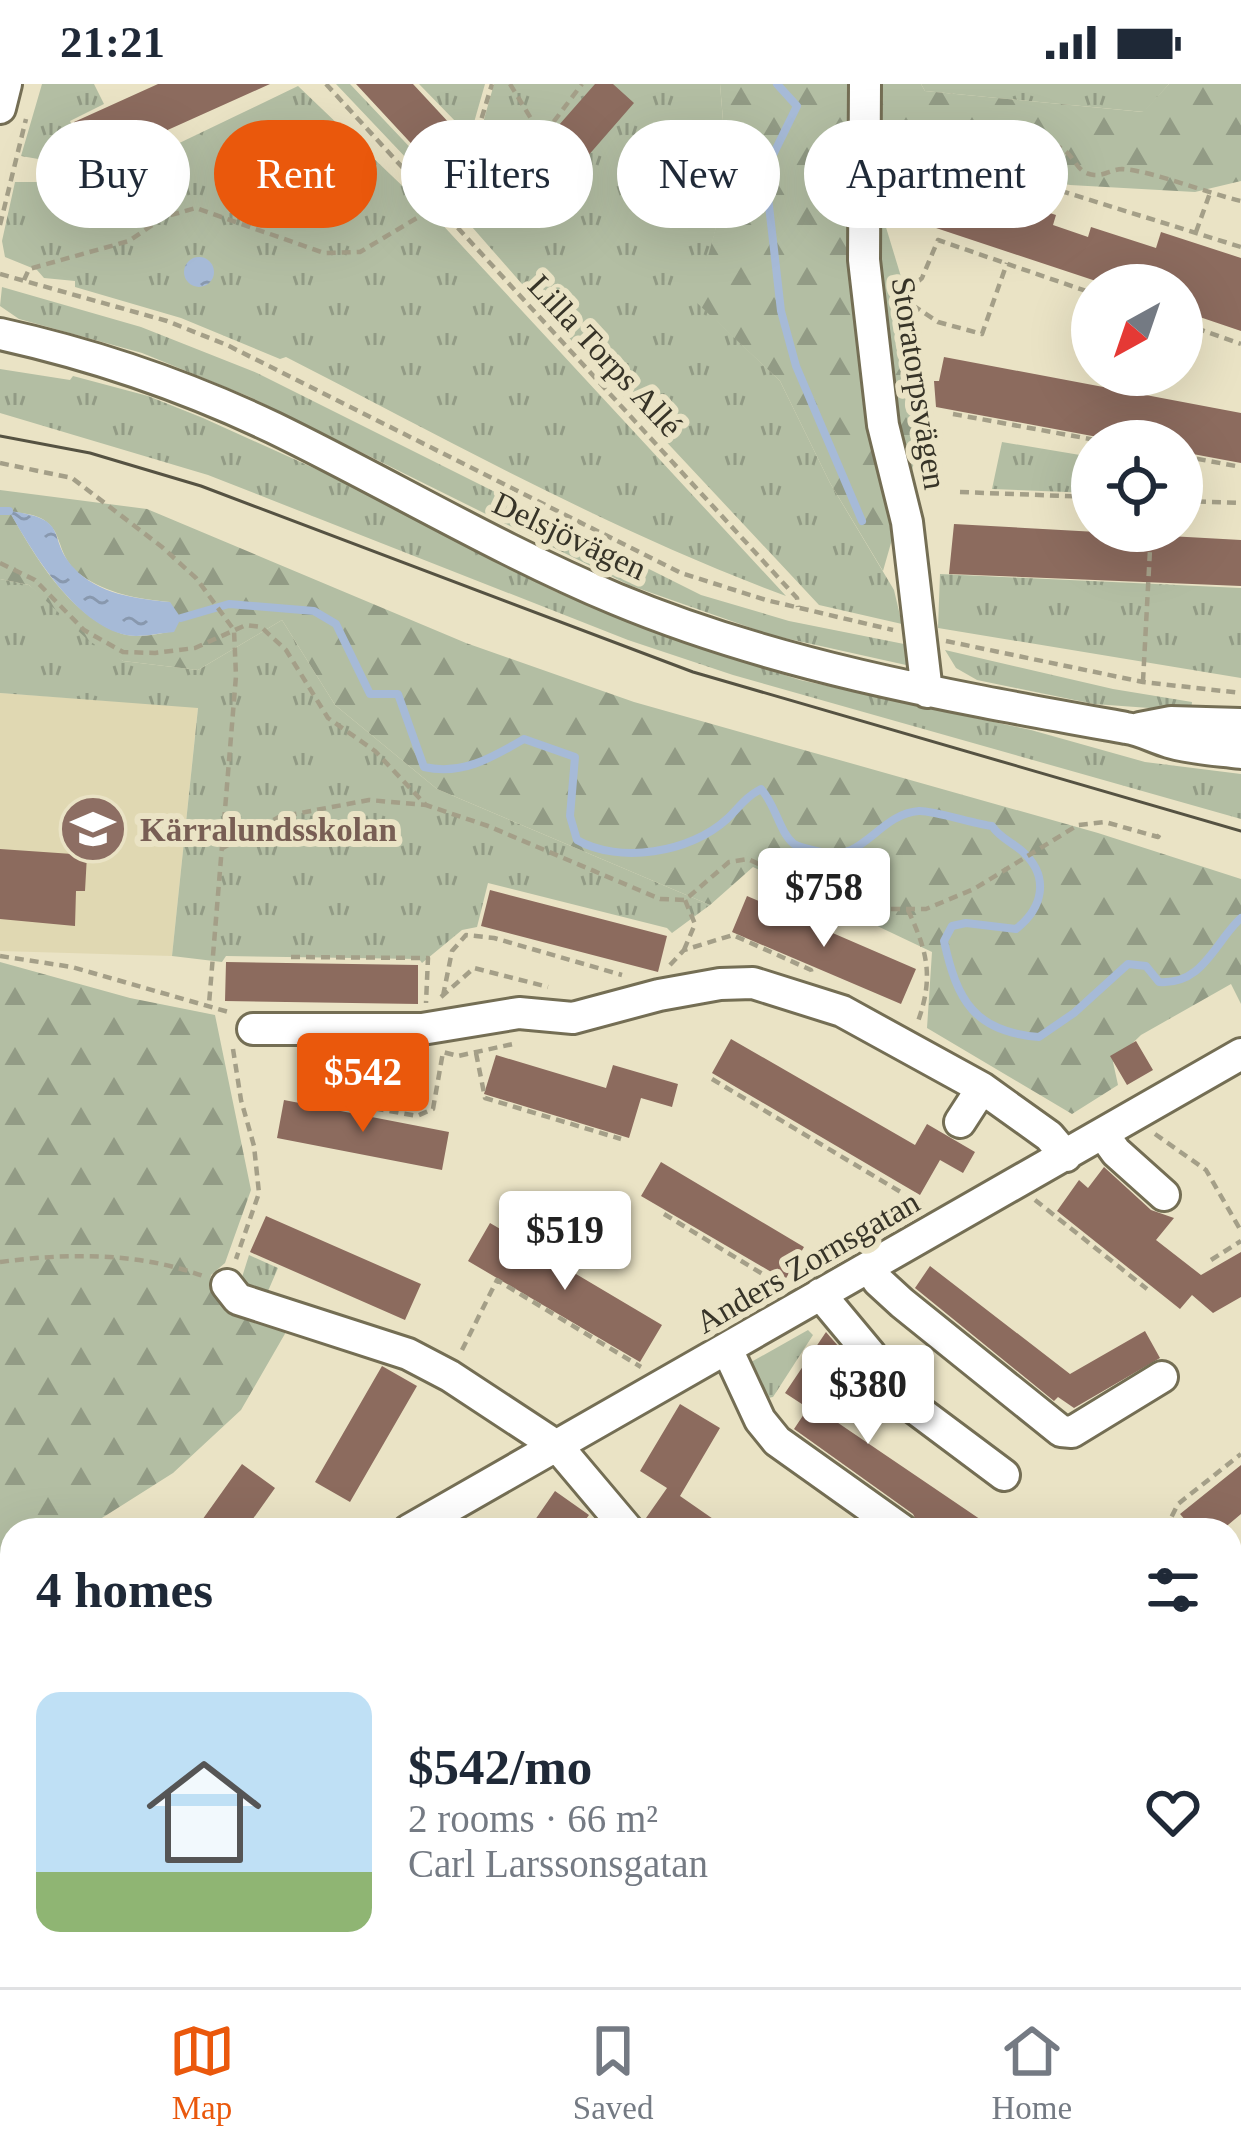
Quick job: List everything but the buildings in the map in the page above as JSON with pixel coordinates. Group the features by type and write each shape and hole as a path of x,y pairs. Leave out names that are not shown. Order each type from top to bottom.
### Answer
{"street":[{"name":"Storatorpsvägen","path":"866,84 862,234 867,285 884,425 907,522 927,692"},
{"name":"Delsjövägen","path":"0,334 75,350 193,393 272,427 554,571 659,616 766,652 927,692 1135,729 1173,743 1241,754"},
{"name":"Delsjövägen","path":"1135,729 1171,722 1241,724"},
{"path":"253,1029 422,1029 519,1013 573,1018 658,995 753,983 819,1001 982,1088 1039,1128 1066,1156"},
{"name":"Anders Zornsgatan","path":"431,1518 1241,1054"},
{"path":"959,1122 982,1088"},
{"path":"1103,1134 1164,1196"},
{"path":"869,1267 902,1303 1061,1431 1072,1432 1162,1377"},
{"path":"227,1286 238,1299 408,1354 450,1376 558,1447 618,1518"},
{"path":"809,1300 870,1354 885,1386 1004,1475"},
{"path":"727,1349 760,1420 777,1442 885,1518"}],"path":[{"name":"Lilla Torps Allé","path":"326,84 401,168"},
{"path":"479,120 491,84"},
{"path":"510,84 538,130 546,132 582,84"},
{"path":"0,225 12,99"},
{"path":"1068,152 1082,170 1094,175 1127,170 1241,201"},
{"path":"1068,193 1241,247"},
{"path":"1196,232 1210,194"},
{"path":"24,280 29,269 129,241 164,218 191,208 340,255 367,249 403,228"},
{"name":"Lilla Torps Allé","path":"455,228 797,598 798,607"},
{"path":"900,297 922,278 938,240 1071,285"},
{"path":"867,285 900,297 938,322 982,334 1007,263"},
{"path":"0,274 167,321 227,344 651,560 707,583 913,634"},
{"path":"1203,330 1241,344"},
{"path":"953,414 1071,436"},
{"path":"1203,460 1241,467"},
{"path":"0,463 51,472 88,488 162,547 234,630 236,676 209,1004"},
{"path":"960,492 1071,496"},
{"path":"1203,502 1241,503"},
{"path":"1143,682 1150,552"},
{"path":"0,563 35,580 84,630 123,652 195,648 246,625 261,628 277,638 328,718 375,752 426,805"},
{"path":"941,640 1143,682 1241,694"},
{"path":"221,849 279,817 369,800 426,805 488,826 660,899 685,900 721,868 748,859 828,896 864,906 908,910 951,900 1024,862 1078,825 1093,821 1159,837 1161,832"},
{"path":"684,950 694,925 685,900"},
{"path":"907,1048 926,1000 928,953 908,910"},
{"path":"442,996 452,951 466,935 494,938 637,980"},
{"path":"0,956 72,967 226,1008 253,1029"},
{"path":"291,957 428,958 425,1015"},
{"path":"0,1262 80,1256 163,1262 227,1286 259,1193 226,1008"},
{"path":"301,1095 417,1116 433,1109 443,1052 458,1056 519,1042"},
{"path":"476,1053 485,1098 621,1139"},
{"path":"712,1079 929,1209"},
{"path":"1150,1131 1206,1170 1241,1231"},
{"path":"1023,1181 1033,1197 1147,1289"},
{"path":"664,1214 809,1300"},
{"path":"1211,1260 1241,1241"},
{"path":"462,1349 496,1280 644,1369 629,1379"},
{"path":"1171,1518 1178,1504 1241,1454"}],"shaded area":[{"name":"Kärralundsskolan","path":"0,693 198,707 172,956 0,951"}],"green space":[{"path":"42,84 94,84 104,104 72,120 36,120 36,159 21,156"},
{"path":"336,84 350,84 401,138 401,153 377,127 377,120 370,120"},
{"path":"419,84 485,84 475,120 454,120"},
{"path":"494,84 720,84 723,120 617,120 617,228 716,228 697,302 780,381 830,483 894,590 902,624 819,605 473,228 593,228 593,120 484,120"},
{"path":"720,84 921,84 925,91 1143,112 1169,84 1241,84 1241,181 1195,192 1068,185 1068,120 804,120 804,228 886,228 909,303 923,431 883,571 830,483 780,381 696,302 716,228 780,228 780,120 723,120"},
{"path":"921,84 1169,84 1144,112 925,91"},
{"path":"298,86 334,120 227,120"},
{"path":"214,126 214,228 377,228 377,162 401,185 401,228 445,228 786,596 595,514 286,357 280,359 181,318 75,287 75,281 44,278 37,270 5,257 2,241 15,182 36,182 36,228 190,228 190,138"},
{"path":"2,287 141,327 257,373 701,595 789,621 919,647 914,663 771,635 629,585 250,397 142,353 19,319 0,306"},
{"path":"0,369 70,380 73,376 148,396 203,418 327,474 556,592 658,634 800,680 1031,730 1145,762 1241,774 1241,819 733,675 628,640 208,475 0,413"},
{"path":"1002,442 1071,454 1071,492 992,489"},
{"path":"0,490 147,509 466,643 634,702 1098,833 1241,879 1241,1004 1231,984 1141,1035 1113,1062 1118,1085 1072,1114 927,1028 932,952 753,867 710,905 437,789 335,705 282,620 198,670 123,661 89,641 29,585 0,579","holes":["10,512 30,515 52,527 81,575 124,594 170,602 174,631 124,634 83,611 42,564"]},
{"path":"940,574 1241,588 1241,678 938,628"},
{"path":"0,579 29,585 123,661 198,670 282,620 335,705 437,789 710,905 672,933 488,883 477,927 462,930 422,963 419,959 226,956 222,962 172,956 198,708 0,693"},
{"path":"945,650 1192,702 1191,711 1094,704 977,680 956,668"},
{"path":"0,962 130,998 215,1015 251,1190 225,1263 211,1275 209,1287 222,1303 286,1332 241,1410 173,1473 102,1518 0,1518"},
{"path":"249,1255 278,1268 265,1298 238,1290"},
{"path":"808,1330 813,1335 773,1397 763,1399 744,1366"}],"water":[{"path":"199,257 214,272 199,287 184,272"},
{"path":"9,511 50,524 74,568 94,584 131,597 170,602 181,618 174,632 126,635 90,617 57,585"}],"waterway":[{"path":"777,84 797,106 772,157 768,197 781,311 796,366 862,521"},
{"path":"0,511 9,511"},
{"path":"181,618 229,604 314,611 336,624 370,694 398,694 424,767 464,767 524,739 575,757 570,816 577,840 613,852 654,851 694,840 712,831 761,789 789,839 821,852 848,851 892,820 919,811 992,826 1032,862 1040,882 1037,902 1016,929 966,923 952,926 944,941 955,980 972,1009 984,1020 1017,1034 1039,1037 1074,1013 1128,964 1146,966 1159,982 1187,977 1241,918"}],"tram line":[{"path":"0,436 90,453 201,486 693,672 1241,831"}],"place":[{"name":"Kärralundsskolan","path":"93,829"}]}
